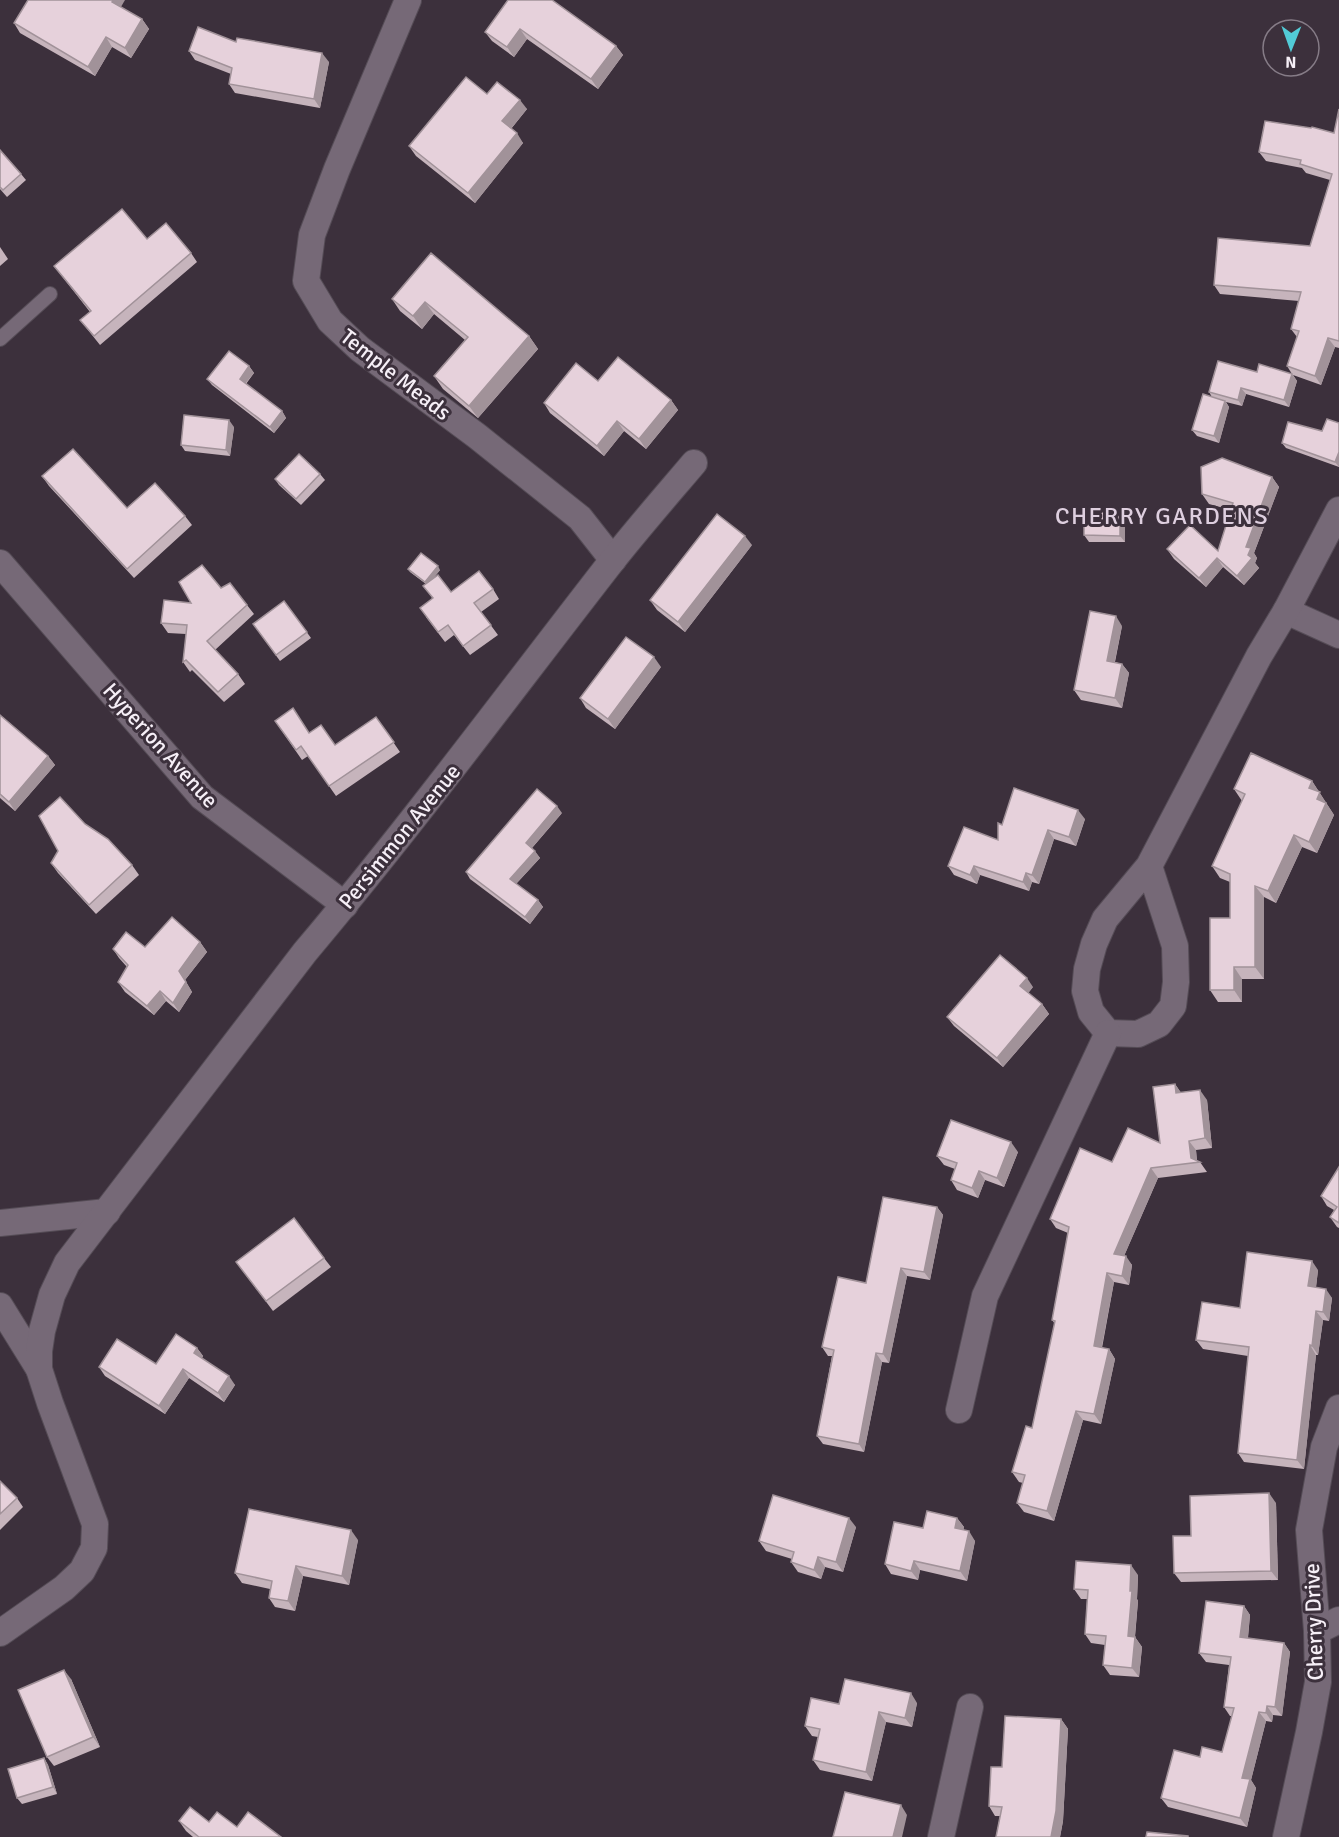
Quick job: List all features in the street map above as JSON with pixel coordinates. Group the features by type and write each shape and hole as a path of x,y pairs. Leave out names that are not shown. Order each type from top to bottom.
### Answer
{"street":[{"name":"Temple Meads","path":"408,0 337,169 312,235 306,281 330,321 360,349 477,436 580,518 613,560"},
{"name":"Persimmon Avenue","path":"39,1369 42,1331 52,1295 67,1263 305,952 483,730 613,560 693,463"},
{"path":"1149,866 1176,946 1173,1006 1159,1024 1138,1034 1108,1033 1091,1012 1085,991 1094,944 1105,919 1149,866 1259,656 1286,611 1339,510"},
{"name":"Hyperion Avenue","path":"0,563 202,797 345,904"},
{"path":"1286,611 1339,635"},
{"path":"959,1410 985,1296 1108,1033"},
{"path":"0,1223 106,1212"},
{"path":"0,1306 39,1369 95,1524 94,1548 82,1571 64,1588 0,1633"},
{"name":"Cherry Drive","path":"1286,1837 1318,1682 1317,1631 1309,1530 1324,1448 1339,1408"},
{"path":"1317,1631 1339,1620"},
{"path":"941,1837 970,1707"}],"lane":[{"path":"0,339 50,294"}],"building":[{"path":"28,0 113,0 112,2 142,19 125,48 106,37 88,67 14,23"},
{"path":"508,0 552,0 616,46 591,79 520,29 507,47 485,32"},
{"path":"198,27 236,42 237,38 322,53 314,99 229,84 232,68 189,51"},
{"path":"466,77 487,94 497,82 520,100 502,121 517,133 468,193 409,146"},
{"path":"1339,109 1339,341 1328,338 1315,376 1287,366 1299,331 1291,329 1301,292 1214,285 1218,238 1310,246 1332,174 1300,164 1301,160 1259,152 1265,121 1312,127 1334,133"},
{"path":"0,150 21,174 3,190 0,187"},
{"path":"122,209 147,239 166,223 191,253 94,336 80,320 91,311 54,266"},
{"path":"431,253 529,336 469,406 434,376 468,337 425,302 413,316 392,299"},
{"path":"229,351 249,366 240,379 282,411 270,427 207,379"},
{"path":"618,357 671,400 639,439 617,421 597,446 544,403 576,363 598,381"},
{"path":"1218,361 1257,372 1259,364 1292,374 1284,400 1241,388 1238,400 1209,392"},
{"path":"1203,394 1225,401 1214,436 1192,430"},
{"path":"184,415 229,420 226,450 181,445"},
{"path":"1327,419 1339,423 1339,452 1335,462 1282,443 1288,422 1322,431"},
{"path":"73,449 127,508 155,483 185,516 127,569 42,476"},
{"path":"299,454 320,474 296,499 275,479"},
{"path":"1222,458 1272,477 1246,547 1251,548 1248,555 1252,558 1237,576 1217,558 1199,578 1167,549 1190,525 1218,551 1233,503 1202,494 1201,467"},
{"path":"1084,512 1120,512 1120,536 1084,535"},
{"path":"717,514 745,536 678,622 650,600"},
{"path":"421,553 438,566 425,582 408,569"},
{"path":"202,565 221,588 230,583 247,605 207,641 238,674 218,692 186,660 183,662 187,625 161,623 164,600 191,603 179,582"},
{"path":"479,571 493,589 474,603 491,625 463,646 448,625 438,632 420,608 433,598 423,586 438,575 451,592"},
{"path":"284,601 307,632 276,655 253,624"},
{"path":"1090,611 1116,616 1107,661 1122,664 1115,698 1074,690"},
{"path":"626,637 654,657 608,719 580,698"},
{"path":"293,708 309,733 321,725 335,745 376,717 394,742 329,786 301,746 296,750 275,721"},
{"path":"0,715 48,756 9,802 0,794"},
{"path":"1251,753 1312,781 1309,788 1320,792 1317,799 1326,803 1309,842 1294,835 1268,891 1255,886 1255,967 1234,967 1234,990 1210,990 1210,918 1230,918 1230,874 1212,866 1245,794 1234,789"},
{"path":"1014,788 1078,810 1069,837 1048,830 1032,875 1026,873 1023,882 974,866 970,875 948,866 964,827 998,840 998,823 1002,825"},
{"path":"537,789 557,806 526,843 535,851 510,879 538,900 525,917 466,872"},
{"path":"60,797 85,824 108,839 132,865 89,905 51,863 58,851 39,816"},
{"path":"172,917 200,942 179,971 186,982 173,1003 160,991 147,1006 118,982 128,965 113,949 126,932 145,947"},
{"path":"1000,955 1027,978 1020,986 1042,1004 997,1058 947,1017"},
{"path":"1175,1084 1176,1093 1200,1090 1205,1138 1189,1141 1191,1158 1200,1162 1151,1168 1114,1254 1126,1256 1122,1276 1107,1273 1094,1346 1109,1349 1094,1414 1076,1411 1047,1511 1017,1503 1025,1475 1012,1472 1026,1426 1032,1428 1055,1321 1052,1320 1069,1227 1050,1219 1080,1148 1112,1162 1128,1128 1160,1143 1153,1087"},
{"path":"951,1120 1011,1142 997,1178 979,1171 972,1188 951,1180 957,1163 937,1156"},
{"path":"1339,1167 1339,1223 1330,1217 1337,1207 1321,1196"},
{"path":"883,1197 937,1207 924,1272 901,1268 883,1354 876,1353 859,1444 817,1436 834,1350 822,1347 838,1277 866,1283"},
{"path":"294,1218 324,1258 266,1301 236,1262"},
{"path":"1247,1252 1312,1261 1308,1286 1326,1289 1323,1312 1316,1311 1312,1346 1310,1345 1297,1460 1238,1453 1249,1347 1196,1340 1202,1302 1240,1308"},
{"path":"176,1334 197,1348 194,1353 229,1376 218,1393 183,1369 159,1406 99,1367 117,1339 156,1364"},
{"path":"0,1481 17,1498 0,1514"},
{"path":"1269,1493 1271,1571 1174,1573 1173,1536 1191,1536 1190,1496"},
{"path":"773,1495 849,1518 836,1562 818,1557 814,1570 791,1562 794,1552 759,1541"},
{"path":"249,1509 351,1530 342,1576 296,1566 288,1601 269,1598 272,1581 235,1573"},
{"path":"927,1511 957,1518 955,1528 969,1531 960,1571 914,1561 911,1571 885,1564 894,1522 923,1528"},
{"path":"1076,1561 1131,1565 1130,1591 1132,1591 1128,1636 1135,1637 1132,1668 1103,1665 1106,1636 1085,1634 1088,1590 1074,1589"},
{"path":"1206,1601 1244,1606 1240,1637 1284,1643 1275,1707 1267,1706 1266,1713 1259,1712 1242,1778 1250,1779 1240,1818 1161,1798 1174,1750 1200,1757 1202,1747 1222,1752 1234,1708 1224,1707 1231,1657 1199,1653"},
{"path":"64,1670 93,1737 47,1757 18,1690"},
{"path":"845,1679 911,1693 905,1718 879,1712 866,1772 813,1760 820,1729 805,1726 811,1698 839,1704"},
{"path":"1005,1716 1061,1719 1056,1811 1051,1837 996,1837 1002,1807 989,1806 991,1767 1002,1767"},
{"path":"44,1758 53,1787 17,1798 8,1769"},
{"path":"845,1792 901,1805 893,1837 833,1837"},
{"path":"190,1807 209,1822 217,1812 237,1827 248,1812 281,1837 199,1837 179,1821"},
{"path":"1147,1832 1188,1836 1188,1837 1146,1837"}],"district":[{"name":"CHERRY GARDENS","path":"1162,516"}]}
